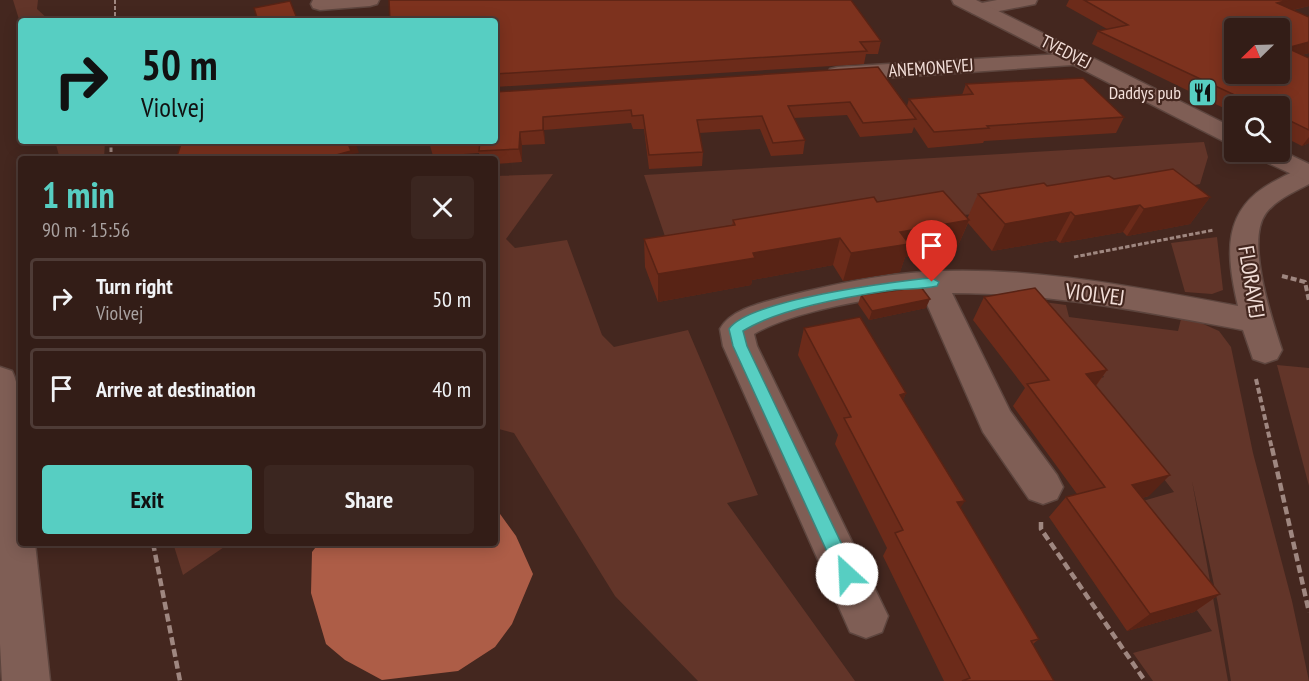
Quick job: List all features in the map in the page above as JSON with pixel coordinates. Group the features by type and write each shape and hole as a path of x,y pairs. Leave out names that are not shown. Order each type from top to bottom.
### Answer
{"street":[{"path":"322,8 370,0"},
{"path":"970,4 1028,0"},
{"name":"TVEDVEJ","path":"970,4 1224,132"},
{"name":"ANEMONEVEJ","path":"817,76 1079,59"},
{"path":"1284,162 1309,174"},
{"name":"FLORAVEJ","path":"1261,335 1246,268 1244,227 1251,213 1271,193 1309,174"},
{"path":"932,282 996,421 1043,487"},
{"name":"VIOLVEJ","path":"866,616 740,346 736,329 756,316 798,305 886,286 932,282 1003,283 1119,296 1261,335"},
{"path":"0,381 26,681"}],"path":[{"path":"115,0 115,18"},
{"path":"1073,257 1209,230 1244,227"},
{"path":"1261,335 1249,349 1309,612"},
{"path":"1043,487 1041,529 1145,681"},
{"path":"154,546 180,681"}],"shaded area":[{"path":"13,0 38,0 37,9 47,18 19,18"},
{"path":"1204,142 1208,157 1200,184 1182,188 1038,209 929,215 670,251 644,175"},
{"path":"56,144 105,144 104,156 59,156"},
{"path":"553,174 506,239 515,248 567,240 602,335 614,347 688,330 758,495 727,503 855,681 698,681 615,596 514,433 498,429 498,176"},
{"path":"1217,237 1223,290 1212,294 1185,292 1171,243"},
{"path":"1029,300 1066,305 1069,317 1178,331 1181,319 1201,323 1219,331 1231,347 1253,453 1292,601 1309,681 1231,681 1218,604 1192,481 1228,681 1153,681 1133,653 1212,631 1122,507 1174,492 1089,382 1104,377 1086,354"},
{"path":"1277,365 1309,368 1309,486"},
{"path":"498,511 516,536 533,574 512,624 495,647 458,671 382,680 345,660 326,644 311,593 312,552 317,546 498,546"},
{"path":"174,546 226,546 183,575"}],"building":[{"path":"389,0 851,0 881,41 860,42 867,51 498,74 498,18 390,18"},
{"path":"1084,0 1289,0 1277,3 1309,17 1309,42 1290,47 1290,18 1224,18 1224,84 1290,84 1290,49 1309,58 1309,130 1290,121 1290,96 1237,96 1098,31 1128,25"},
{"path":"290,1 297,18 257,18 254,8"},
{"path":"878,67 916,119 863,123 850,102 788,106 805,140 773,143 762,116 697,120 703,152 649,155 643,115 632,116 631,110 543,117 543,130 520,132 519,149 479,151 480,144 498,144 498,92"},
{"path":"1083,78 1124,117 987,126 989,128 934,132 909,99 973,94 966,84"},
{"path":"181,144 348,144 351,151 332,156 177,156"},
{"path":"1173,169 1210,197 1144,209 1140,205 1075,216 1071,212 1005,224 978,194 1044,183 1047,186 1109,176 1114,179"},
{"path":"943,191 969,220 900,232 909,244 851,253 840,238 753,253 755,258 658,274 644,239 735,225 733,220 874,197 877,202"},
{"path":"921,287 930,299 872,311 861,295"},
{"path":"1035,288 1107,370 1086,374 1170,475 1132,485 1220,594 1150,614 1066,497 1105,487 1027,384 1049,380 984,297"},
{"path":"860,317 906,393 900,395 965,501 957,502 1039,639 1031,641 1054,681 962,681 970,678 895,533 903,530 844,418 851,417 804,328"}],"place":[{"name":"Daddys pub","path":"1202,93"}],"route":[{"path":"847,574 740,346 736,329 756,316 798,305 886,286 932,282"}]}
